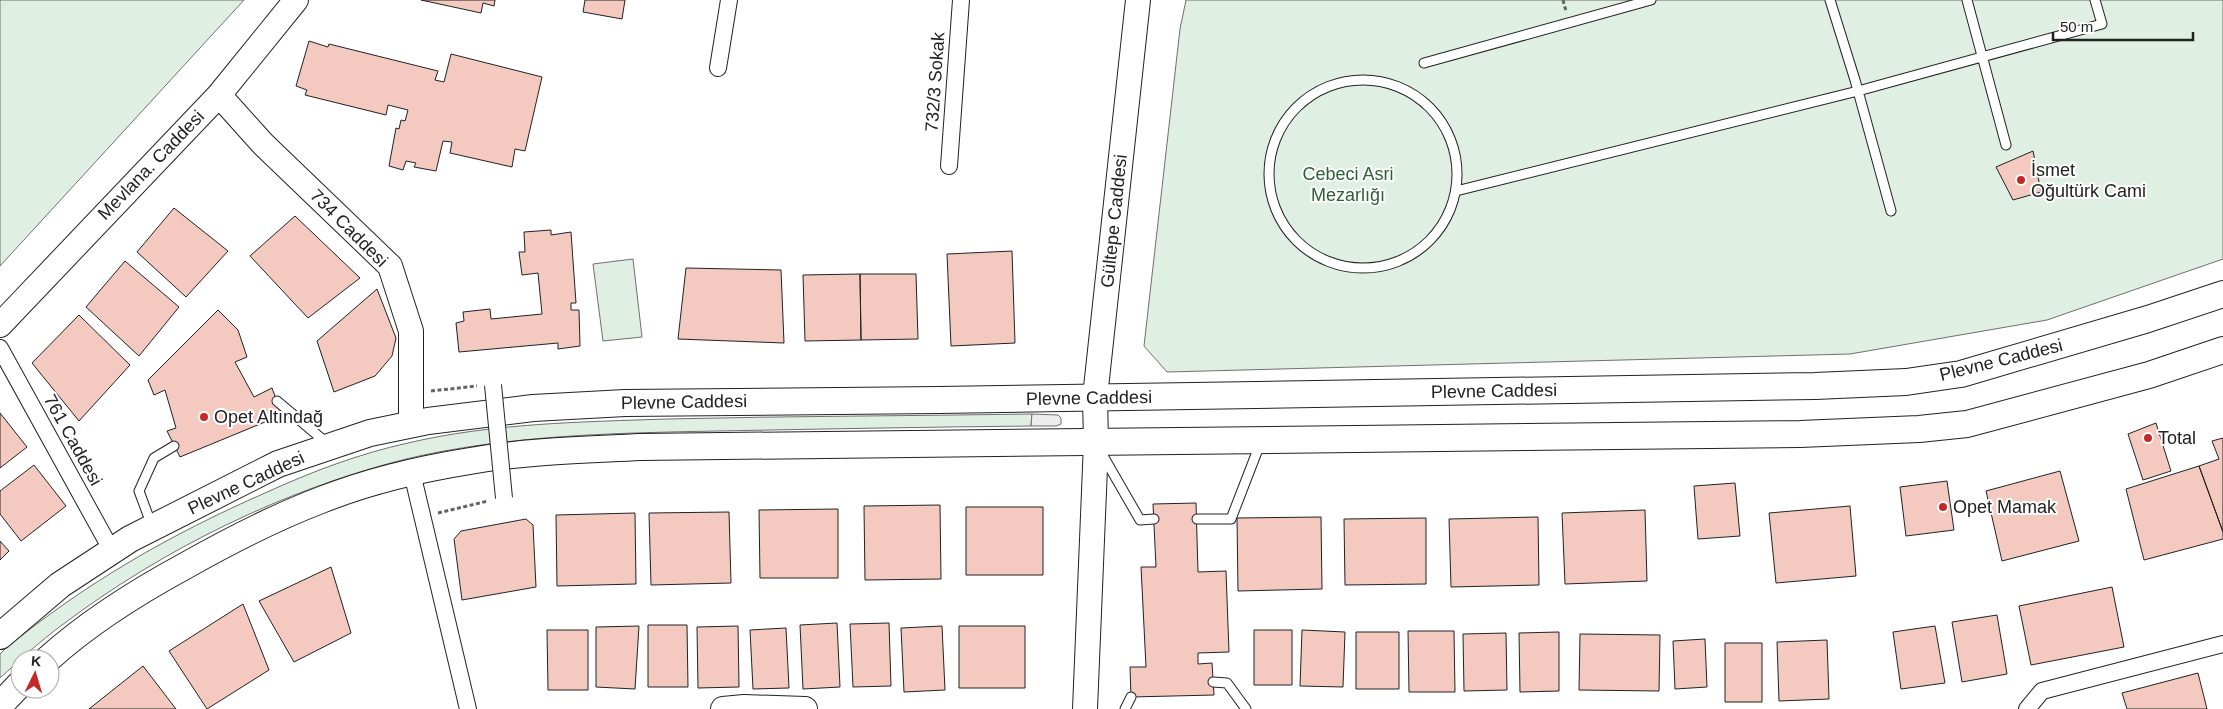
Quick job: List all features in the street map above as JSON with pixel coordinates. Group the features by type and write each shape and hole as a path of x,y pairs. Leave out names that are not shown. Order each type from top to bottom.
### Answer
{"main road":[{"name":"Plevne Caddesi","path":"0,636 60,585 112,551 152,528 278,464 370,433 411,425 533,408 625,403 1805,386 1906,382 1961,374 2012,360 2223,294"},
{"path":"60,650 113,610 154,583 223,545 321,500 388,478 471,461 545,452 640,447 1261,442 1800,434 1919,429 1967,424 2020,411 2149,375 2223,350"},
{"path":"0,704 10,694"}],"street":[{"name":"Mevlana. Caddesi","path":"0,325 219,95 296,0"},
{"path":"718,68 730,0"},
{"name":"732/3 Sokak","path":"949,166 961,0"},
{"name":"Gültepe Caddesi","path":"1085,709 1096,443 1095,397 1138,0"},
{"name":"734 Caddesi","path":"219,95 263,144 390,266 411,331 411,425"},
{"name":"761 Caddesi","path":"0,348 112,551"},
{"path":"493,385 504,498"},
{"path":"412,473 468,709"},
{"path":"2027,709 2042,691 2223,644"},
{"path":"723,709 744,707 805,709"}],"lane":[{"path":"1424,63 1651,0"},
{"path":"1830,0 1858,91 1891,211"},
{"path":"1967,0 2006,145"},
{"path":"1456,191 1858,91 2102,24 2096,0"},
{"path":"1362,78 1394,84 1423,99 1444,124 1456,152 1458,182 1456,191 1450,211 1434,237 1411,256 1382,266 1352,268 1322,259 1297,242 1279,218 1268,188 1269,155 1281,125 1302,100 1330,84 1362,78"},
{"path":"277,401 330,446"},
{"path":"1197,519 1231,519 1261,442"},
{"path":"1096,443 1140,520 1154,519"},
{"path":"152,528 139,491 154,458 174,446"},
{"path":"1213,682 1227,683 1246,709"},
{"path":"1125,709 1131,697"}],"path":[{"path":"411,393 467,387"},
{"path":"422,517 475,503"}],"green space":[{"path":"0,0 244,0 0,266"},
{"name":"Cebeci Asri Mezarlığı","path":"1186,0 2223,0 2223,259 2047,320 1850,354 1167,372 1144,346 1180,29"},
{"path":"633,259 642,337 603,341 593,264"},
{"path":"1032,414 1031,426 600,434 483,445 406,459 315,487 226,525 183,547 101,597 32,649 10,649 10,669 0,678 0,654 5,649 35,625 97,582 162,543 230,509 282,485 335,464 389,447 472,431 570,423 713,418"}],"shaded area":[{"path":"1032,414 1058,415 1061,418 1061,424 1056,426 1031,426"}],"building":[{"path":"421,0 495,0 494,6 483,3 481,13"},
{"path":"585,0 625,0 622,19 583,12"},
{"path":"309,41 328,47 329,44 438,71 435,80 444,82 451,54 542,77 525,151 515,149 512,167 450,153 452,142 443,141 436,171 414,167 416,163 406,161 403,170 389,166 396,128 399,129 401,120 405,121 408,110 388,105 386,115 305,95 307,90 296,86"},
{"name":"İsmet Oğultürk Cami","path":"2033,151 2041,192 2013,200 1996,167"},
{"path":"174,208 228,251 186,297 137,252"},
{"path":"295,216 360,278 308,318 250,256"},
{"path":"551,230 551,235 571,232 576,303 571,303 571,310 579,310 580,346 558,349 558,343 459,352 456,323 464,321 463,312 490,309 491,319 542,314 538,273 522,275 519,252 525,252 524,232"},
{"path":"1012,251 1015,343 951,346 947,254"},
{"path":"125,261 179,307 139,356 86,307"},
{"path":"686,268 781,270 784,343 678,339"},
{"path":"860,274 861,340 805,341 803,275"},
{"path":"860,274 916,274 918,339 861,340"},
{"path":"377,289 396,338 392,356 375,376 334,392 317,341"},
{"path":"218,310 238,330 247,357 235,362 254,397 272,388 282,415 180,457 167,431 176,428 165,390 154,395 148,380"},
{"path":"79,315 130,365 79,421 32,363"},
{"path":"0,413 27,447 0,468"},
{"path":"2156,423 2171,471 2143,480 2128,434"},
{"path":"2223,438 2223,532 2199,466 2219,459 2212,441"},
{"path":"34,465 66,506 21,541 0,514 0,491"},
{"path":"2199,466 2223,532 2223,539 2144,560 2126,489"},
{"path":"2060,471 2079,541 2002,561 1986,491"},
{"path":"1947,481 1954,530 1906,536 1900,487"},
{"path":"1735,483 1740,536 1698,539 1694,486"},
{"path":"1196,503 1198,572 1226,571 1229,652 1198,653 1198,664 1212,663 1214,695 1131,697 1130,667 1146,667 1141,567 1156,567 1153,504"},
{"path":"940,505 941,579 865,580 864,506"},
{"path":"1850,506 1856,576 1776,583 1769,513"},
{"path":"966,507 1043,507 1043,575 966,575"},
{"path":"838,509 838,578 760,578 759,510"},
{"path":"1645,510 1647,581 1565,584 1562,513"},
{"path":"729,512 731,583 651,585 649,513"},
{"path":"635,513 636,584 557,586 556,515"},
{"path":"1321,517 1322,589 1238,591 1237,518"},
{"path":"1538,517 1539,585 1451,587 1449,519"},
{"path":"1426,518 1426,584 1345,585 1344,519"},
{"path":"526,519 533,525 536,587 462,600 454,539 461,531"},
{"path":"0,541 9,551 0,560"},
{"path":"331,567 351,633 294,662 259,601"},
{"path":"2112,587 2124,647 2031,665 2019,606"},
{"path":"243,604 269,670 207,709 169,651"},
{"path":"1997,615 2007,674 1962,682 1952,622"},
{"path":"837,623 840,687 803,689 800,625"},
{"path":"889,623 891,686 853,687 850,624"},
{"path":"648,625 687,625 688,687 648,687"},
{"path":"639,626 635,689 596,687 596,627"},
{"path":"738,626 739,687 698,688 697,627"},
{"path":"942,626 945,690 904,692 901,628"},
{"path":"959,626 1025,626 1025,688 959,688"},
{"path":"1935,626 1945,683 1901,689 1893,632"},
{"path":"786,628 789,688 753,689 750,630"},
{"path":"547,630 588,630 588,690 548,690"},
{"path":"1254,630 1292,630 1292,685 1254,685"},
{"path":"1302,630 1345,632 1343,687 1300,686"},
{"path":"1408,631 1454,631 1455,692 1409,692"},
{"path":"1356,632 1399,632 1399,689 1356,689"},
{"path":"1559,632 1559,691 1520,692 1519,633"},
{"path":"1506,633 1507,690 1464,691 1463,634"},
{"path":"1580,634 1660,635 1659,691 1579,690"},
{"path":"1705,639 1707,687 1675,689 1673,641"},
{"path":"1827,640 1829,699 1779,701 1777,642"},
{"path":"1725,643 1762,643 1762,702 1725,702"},
{"path":"143,666 176,709 89,709"},
{"path":"2198,673 2207,709 2127,709 2122,693"}],"place":[{"name":"İsmet Oğultürk Cami","path":"2021,180"},
{"name":"Opet Altındağ","path":"204,417"},
{"name":"Total","path":"2148,438"},
{"name":"Opet Mamak","path":"1943,507"}]}
